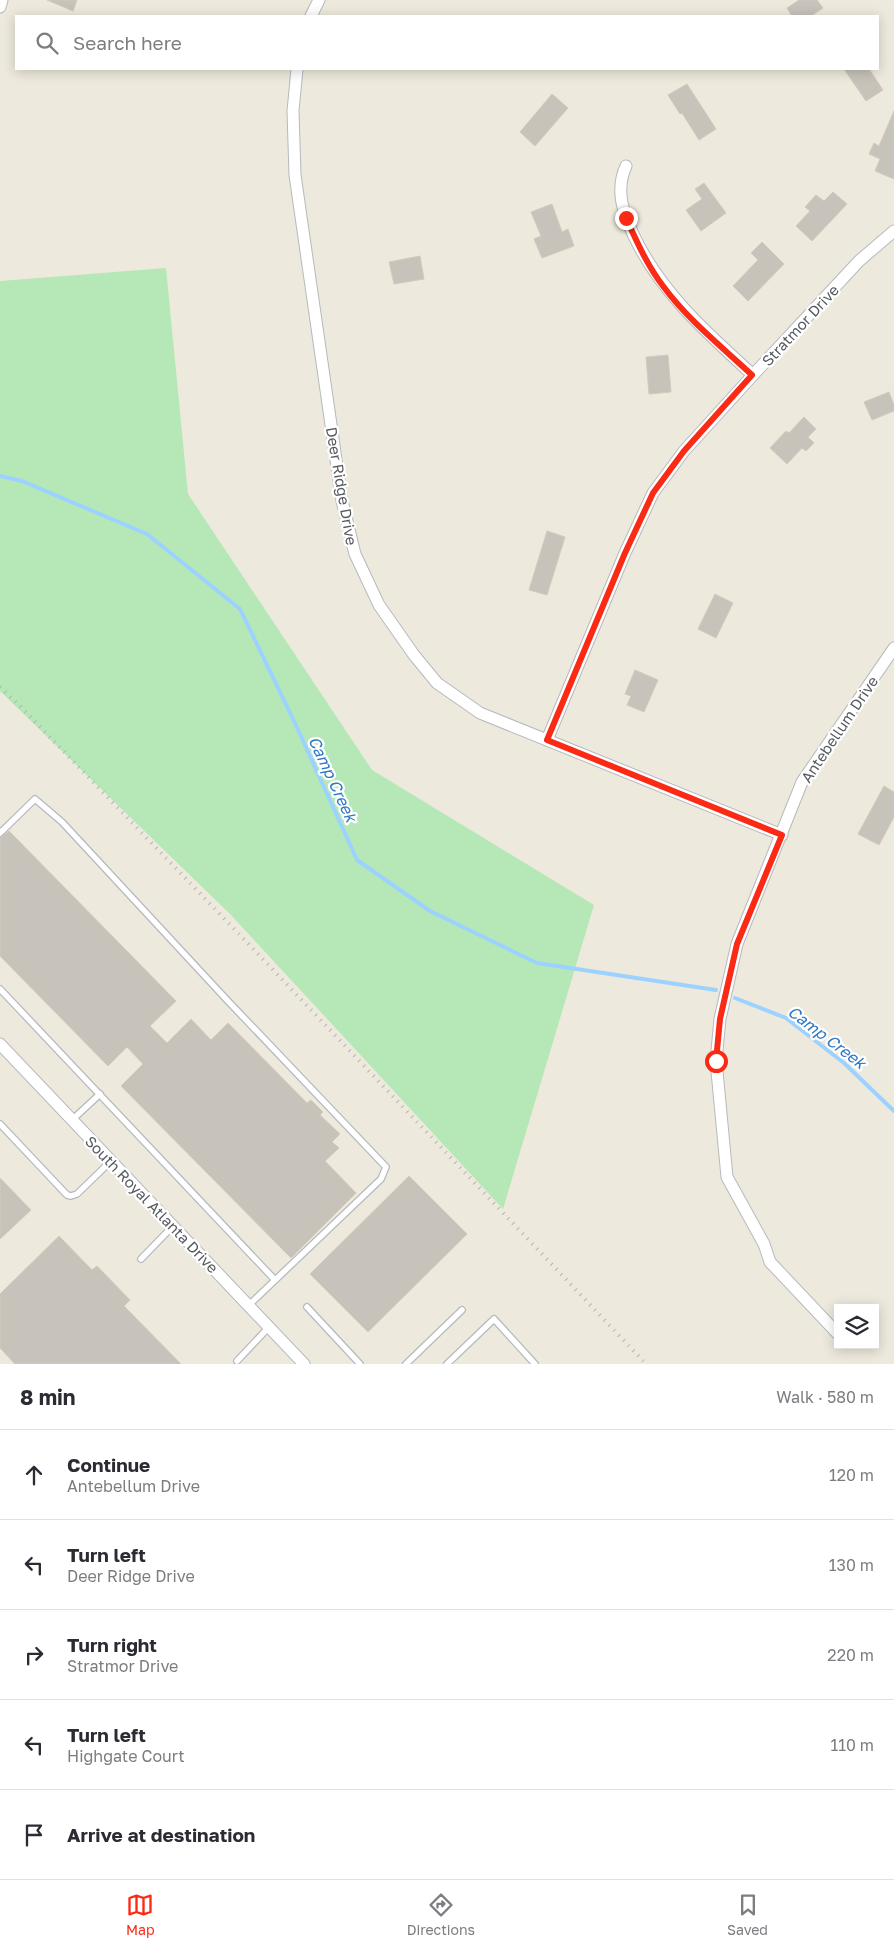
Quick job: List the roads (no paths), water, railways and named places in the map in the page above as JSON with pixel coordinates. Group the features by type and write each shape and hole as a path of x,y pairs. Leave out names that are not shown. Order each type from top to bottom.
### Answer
{"street":[{"path":"0,7 2,0"},
{"path":"312,15 319,0"},
{"name":"Deer Ridge Drive","path":"297,70 293,111 295,175 342,501 354,554 379,605 414,655 437,683 480,713 782,835"},
{"path":"626,166 621,176 620,194 626,218 642,254 663,286 692,320 752,375"},
{"name":"Stratmor Drive","path":"547,740 625,553 653,493 684,451 752,375 859,261 894,231"},
{"name":"Antebellum Drive","path":"834,1330 770,1262 764,1244 727,1177 716,1061 720,1019 737,944 802,782 894,648"},
{"name":"South Royal Atlanta Drive","path":"0,1044 304,1364"}],"lane":[{"path":"0,833 35,799 62,822 386,1167 381,1180 249,1305"},
{"path":"0,989 275,1280"},
{"path":"72,1120 100,1094"},
{"path":"0,1124 67,1195 77,1194 111,1161"},
{"path":"141,1258 173,1226"},
{"path":"307,1307 360,1364"},
{"path":"406,1364 462,1310"},
{"path":"446,1364 494,1318 536,1364"},
{"path":"237,1361 269,1327"}],"waterway":[{"name":"Camp Creek","path":"0,476 22,481 147,534 240,609 294,721 357,860 430,911 537,963 716,990"},
{"name":"Camp Creek","path":"735,998 786,1018 844,1063 894,1111"}],"railway":[{"path":"0,687 261,957 646,1364"}]}
